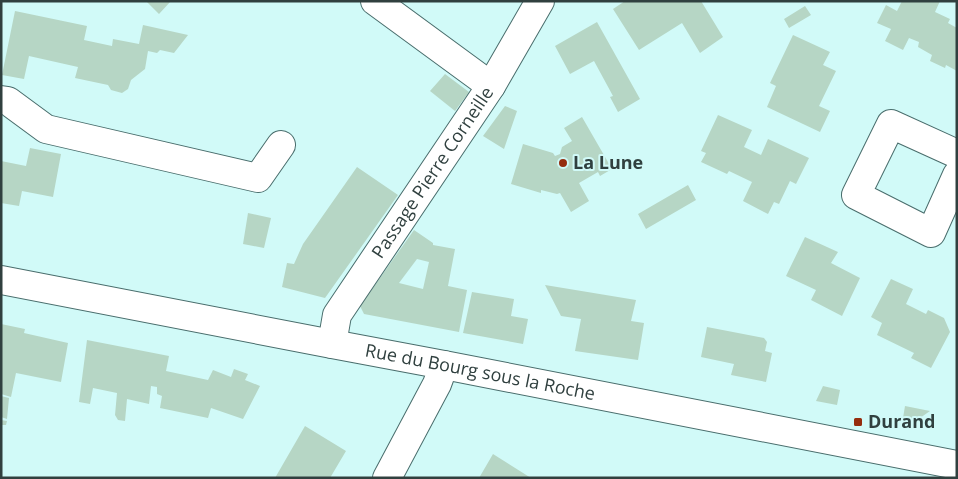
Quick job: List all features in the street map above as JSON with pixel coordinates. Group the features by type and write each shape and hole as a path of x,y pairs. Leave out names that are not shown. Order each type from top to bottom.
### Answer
{"street":[{"path":"374,1 491,86"},
{"name":"Passage Pierre Corneille","path":"332,344 337,315 491,86 540,1"},
{"path":"1,100 8,101 46,129 258,178 281,145"},
{"path":"957,154 891,124 856,195 932,233 957,175"},
{"name":"Rue du Bourg sous la Roche","path":"1,280 444,364 957,465"},
{"path":"387,478 437,384 444,364"}],"building":[{"path":"146,1 171,1 159,14"},
{"path":"625,1 701,1 723,37 700,53 682,23 639,50 613,9"},
{"path":"902,1 940,1 935,12 950,19 948,23 957,28 957,71 946,65 945,68 930,61 932,55 918,47 919,42 909,38 903,50 885,41 891,29 877,23 886,5 897,11"},
{"path":"805,6 811,15 789,28 784,19"},
{"path":"15,11 87,26 84,40 112,46 113,39 139,44 143,25 188,35 174,53 160,50 157,53 148,51 145,69 131,80 128,89 122,93 111,90 108,85 75,78 78,67 29,56 24,79 2,75"},
{"path":"597,22 640,99 618,112 610,97 613,96 594,61 570,74 555,46"},
{"path":"793,35 830,52 823,65 836,71 819,106 830,111 820,132 767,107 776,86 770,83"},
{"path":"445,74 469,92 455,111 430,91"},
{"path":"505,106 517,111 504,149 483,136"},
{"path":"718,115 752,130 744,147 761,155 768,139 809,158 796,184 790,181 779,204 774,202 768,214 743,201 752,182 729,171 727,174 701,162 706,153 701,151"},
{"name":"La Lune","path":"582,117 612,169 600,176 598,172 579,183 589,201 571,212 560,193 541,190 541,193 511,184 523,144 553,153 555,156 560,154 562,147 572,141 564,128"},
{"path":"30,148 61,154 53,197 22,191 19,206 1,203 1,161 26,166"},
{"path":"357,167 398,195 325,298 282,287 287,263 294,264 303,244"},
{"path":"688,185 696,200 646,229 638,214"},
{"path":"248,213 271,218 264,248 243,244"},
{"path":"414,230 433,243 433,245 455,249 448,286 467,290 459,332 364,314 360,306","holes":["417,259 429,262 423,289 399,283"]},
{"path":"805,237 838,252 831,263 860,278 842,316 811,300 816,290 786,276"},
{"path":"891,279 913,289 906,304 926,314 928,310 944,318 950,332 931,368 911,358 914,353 877,335 882,323 871,317"},
{"path":"545,285 636,300 631,321 644,323 638,360 575,351 581,319 561,316"},
{"path":"472,292 514,299 511,316 528,319 523,344 463,333"},
{"path":"1,324 25,329 24,333 68,343 61,382 16,373 11,397 1,394"},
{"path":"707,327 764,338 767,342 765,351 772,353 766,382 731,375 734,364 701,357"},
{"path":"87,340 169,356 166,371 208,380 213,370 231,377 234,369 248,374 245,380 260,386 243,419 211,408 208,418 160,408 162,396 157,394 157,387 151,386 149,404 127,399 125,421 118,420 115,415 117,393 93,388 90,404 79,402"},
{"path":"823,386 840,390 837,405 816,401"},
{"path":"1,396 9,398 7,419 1,417"},
{"path":"905,406 930,411 920,418 918,422 903,418"},
{"path":"1,420 7,421 6,425 1,425"},
{"path":"305,426 346,451 330,478 275,478"},
{"path":"493,454 531,478 479,478"}],"place":[{"name":"La Lune","path":"563,163"},
{"name":"Durand","path":"858,422"}]}
